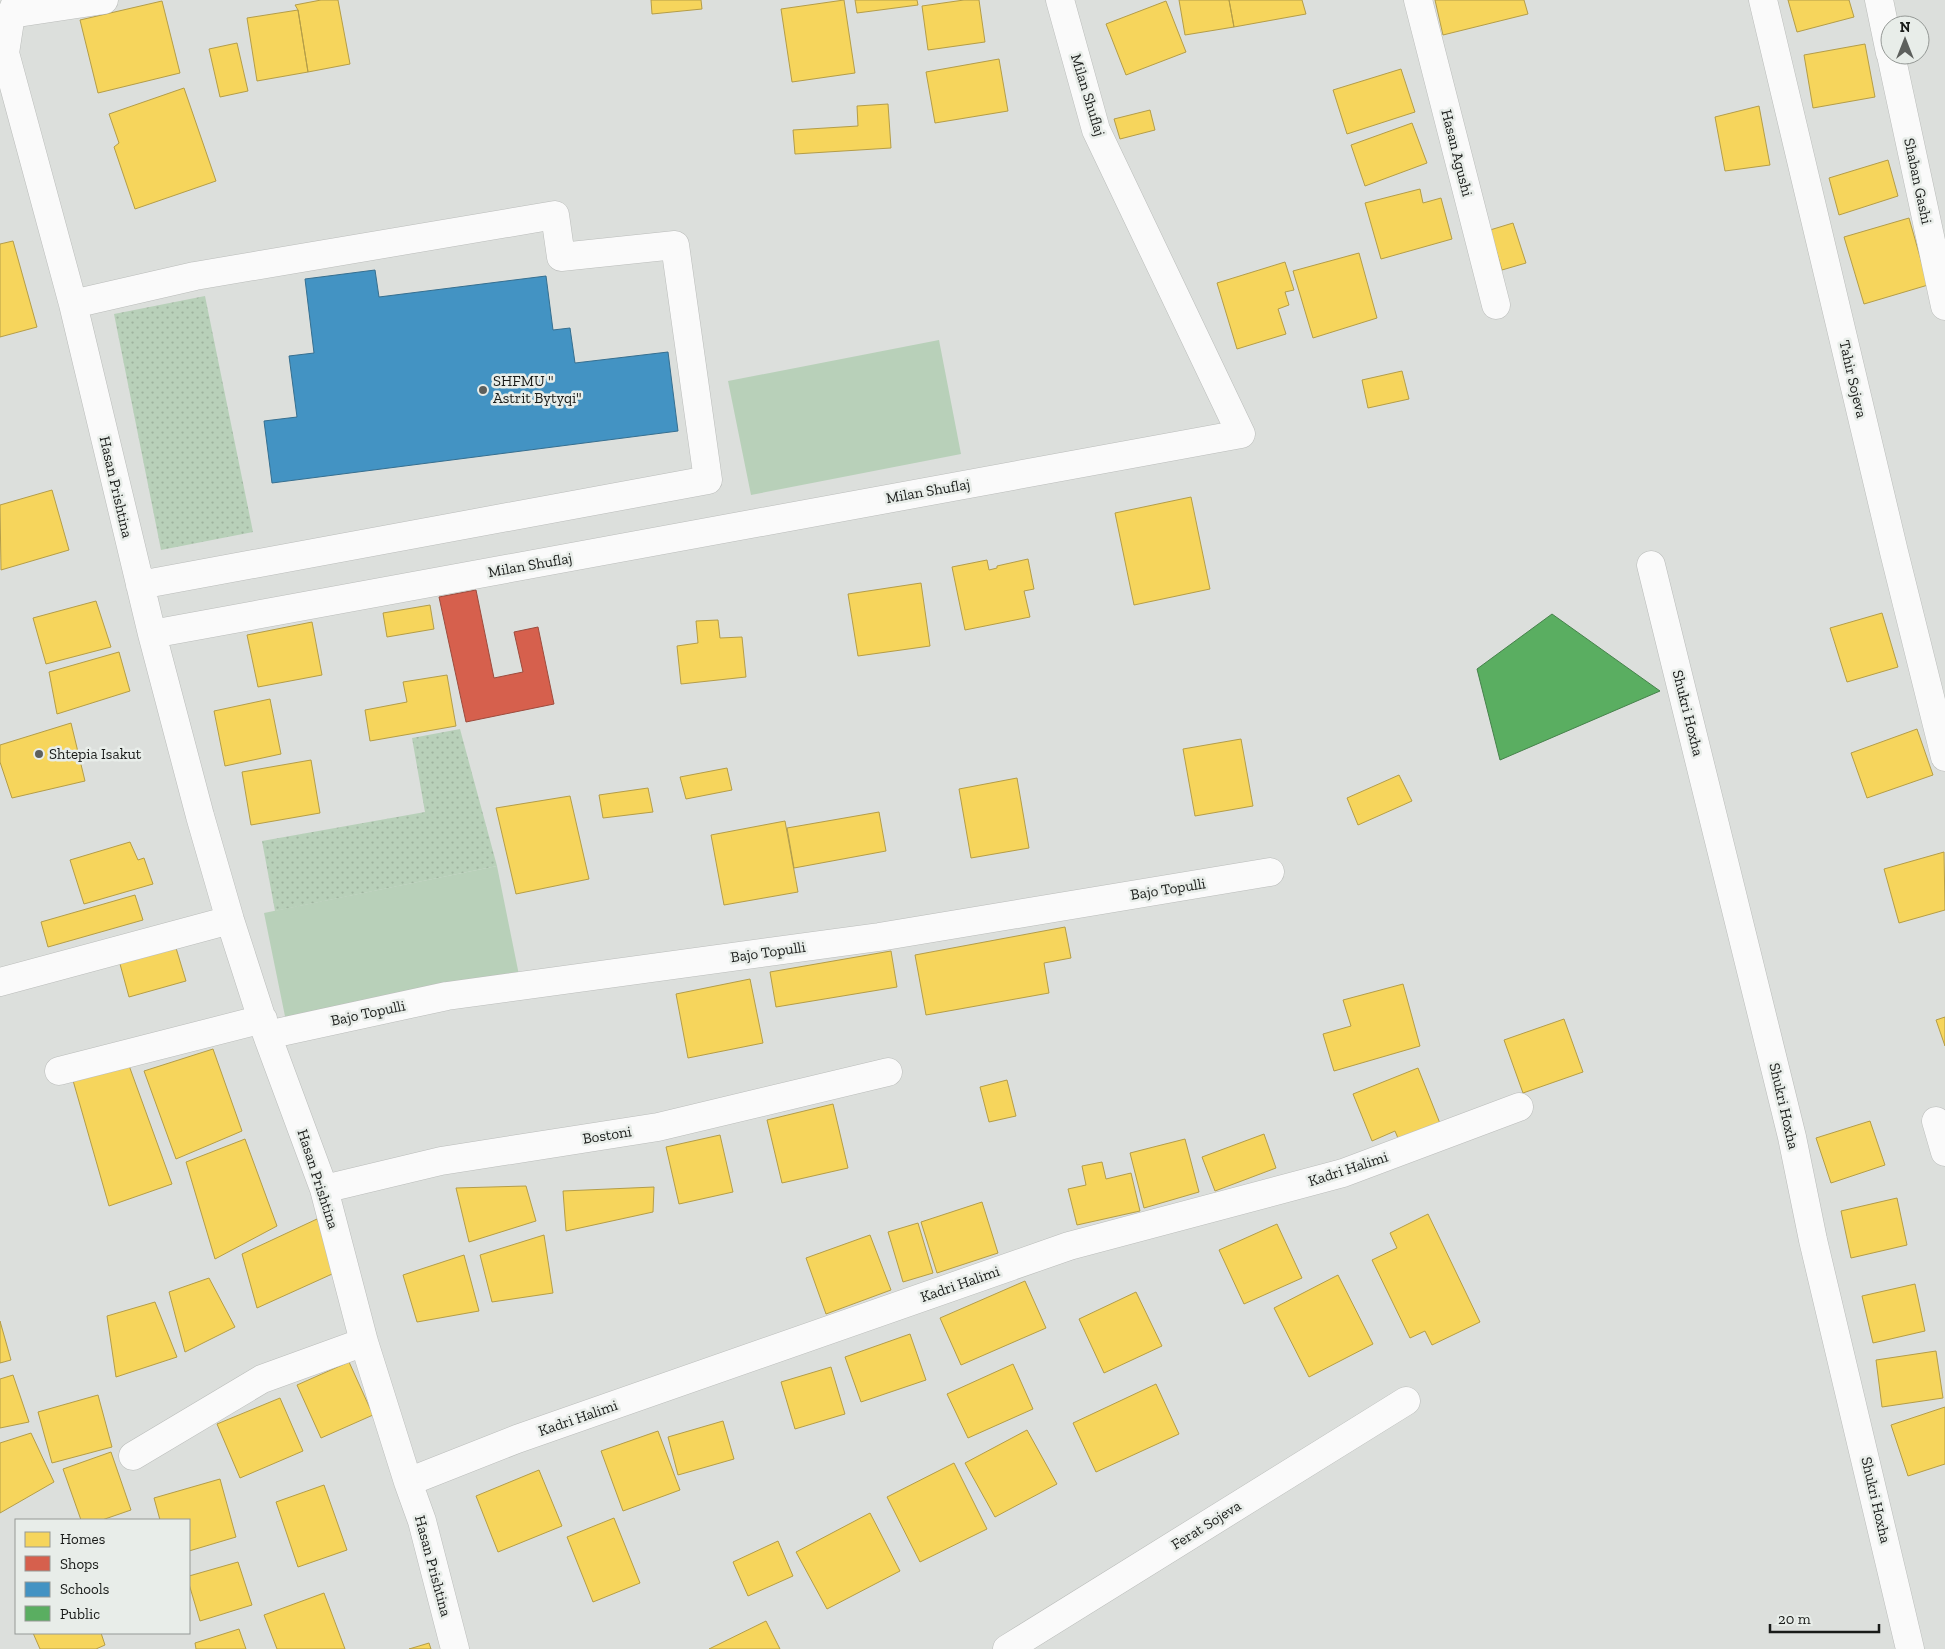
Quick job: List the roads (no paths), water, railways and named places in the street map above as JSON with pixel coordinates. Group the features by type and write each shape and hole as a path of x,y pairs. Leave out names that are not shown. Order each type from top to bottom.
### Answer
{"street":[{"path":"14,7 104,0"},
{"name":"Milan Shuflaj","path":"152,634 1241,434 1096,130 1060,0"},
{"name":"Hasan Agushi","path":"1418,0 1496,305"},
{"name":"Tahir Sojeva","path":"1763,0 1894,552 1945,757"},
{"name":"Shaban Gashi","path":"1879,0 1882,15"},
{"name":"Hasan Prishtina","path":"14,7 3,54 73,304 152,634 200,816 230,920 265,1027 324,1189 364,1342 422,1521 455,1649"},
{"name":"Shaban Gashi","path":"1892,65 1945,306"},
{"path":"73,304 194,276 555,215 561,257 675,245 708,480 140,585"},
{"name":"Shukri Hoxha","path":"1651,565 1792,1137 1813,1240 1910,1649"},
{"name":"Bajo Topulli","path":"265,1027 447,996 879,936 1270,872"},
{"path":"0,982 230,920"},
{"path":"59,1071 265,1027"},
{"name":"Bostoni","path":"324,1189 441,1161 658,1127 888,1072"},
{"name":"Kadri Halimi","path":"408,1482 517,1439 1069,1246 1344,1172 1519,1107"},
{"path":"1936,1121 1945,1152"},
{"path":"133,1456 262,1379 364,1342"},
{"name":"Ferat Sojeva","path":"1007,1649 1406,1401"}],"place":[{"name":"SHFMU \" Astrit Bytyqi\"","path":"483,390"},
{"name":"Shtepia Isakut","path":"39,754"}]}
